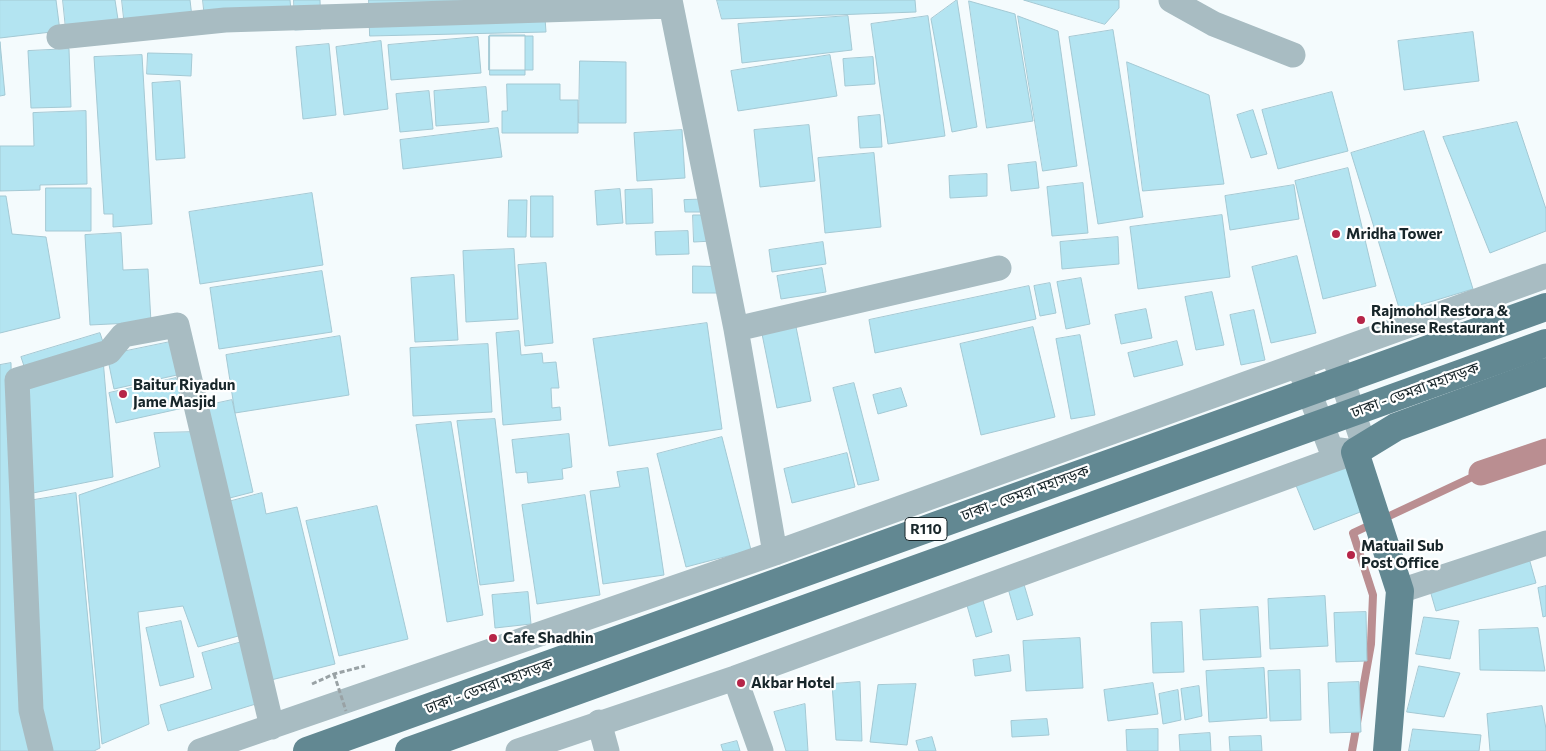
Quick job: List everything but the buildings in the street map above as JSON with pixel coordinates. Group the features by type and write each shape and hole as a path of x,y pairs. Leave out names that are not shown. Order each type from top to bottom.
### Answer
{"main road":[{"name":"ঢাকা - ডেমরা মহাসড়ক","path":"307,751 1546,307"},
{"name":"ঢাকা - ডেমরা মহাসড়ক","path":"408,751 1546,343"},
{"path":"1387,751 1397,580 1358,462 1396,427 1546,372"}],"street":[{"path":"1170,0 1214,24 1293,55"},
{"path":"59,37 225,20 671,3 736,329 775,553"},
{"path":"736,329 999,268"},
{"path":"200,751 775,553 1546,276"},
{"path":"41,751 31,710 17,380 109,352 123,335 177,325 272,726"},
{"path":"1333,352 1362,439 1358,462"},
{"path":"1298,365 1331,449 1358,462"},
{"path":"518,751 599,722 735,678 1358,462"},
{"path":"1397,580 1546,542"},
{"path":"735,678 762,751"},
{"path":"599,722 606,751"}],"waterway":[{"path":"1481,473 1546,451"},
{"path":"1352,751 1371,644 1373,595 1353,533 1481,473"}],"place":[{"name":"Mridha Tower","path":"1336,234"},
{"name":"Rajmohol Restora & Chinese Restaurant","path":"1361,320"},
{"name":"Baitur Riyadun Jame Masjid","path":"123,394"},
{"name":"Matuail Sub Post Office","path":"1351,555"},
{"name":"Cafe Shadhin","path":"493,638"},
{"name":"Akbar Hotel","path":"741,683"}]}
